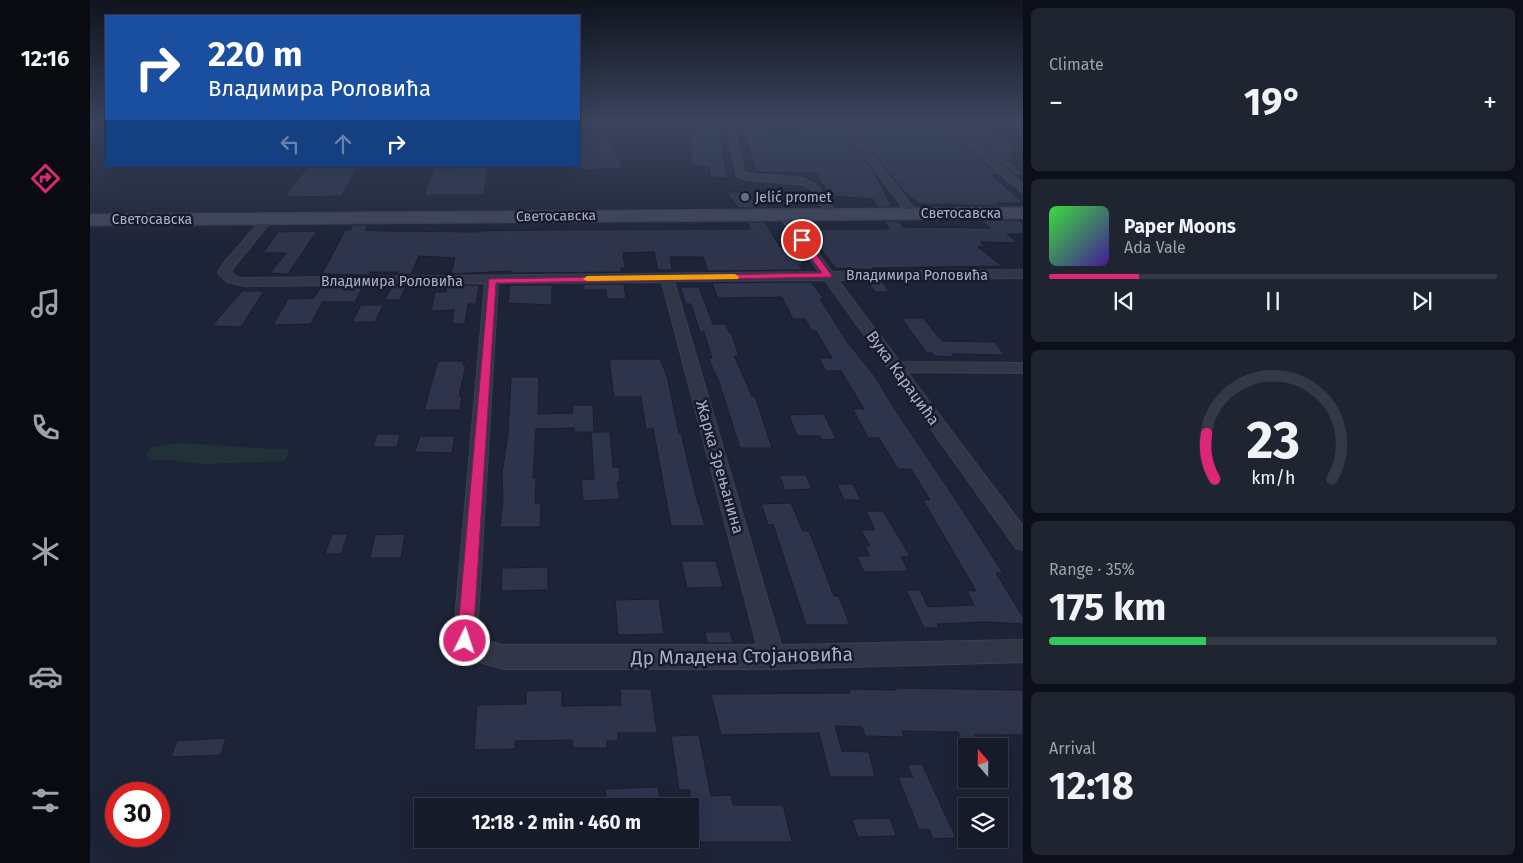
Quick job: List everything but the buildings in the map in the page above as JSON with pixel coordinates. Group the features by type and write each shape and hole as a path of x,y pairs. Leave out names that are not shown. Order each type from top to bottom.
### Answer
{"main road":[{"name":"Светосавска","path":"90,220 1023,213"}],"street":[{"path":"738,163 740,174 747,177 797,180 811,184 832,214"},
{"path":"875,163 913,214"},
{"path":"993,163 1023,189"},
{"name":"Вука Караџића","path":"783,214 1023,542"},
{"name":"Владимира Роловића","path":"268,219 227,267 224,273 228,278 235,281 259,282 1023,274"},
{"name":"Жарка Зрењанина","path":"667,278 772,657"},
{"name":"Др Младена Стојановића","path":"492,280 465,641 478,649 503,657 772,657 1023,651"},
{"path":"895,367 1023,368"}],"shaded area":[{"path":"180,443 289,450 285,461 204,464 150,460 146,454 152,447"}],"slow traffic":[{"path":"587,279 735,277"}],"place":[{"name":"Jelić promet","path":"745,197"}],"route":[{"path":"465,641 492,280 828,276 802,240"}]}
